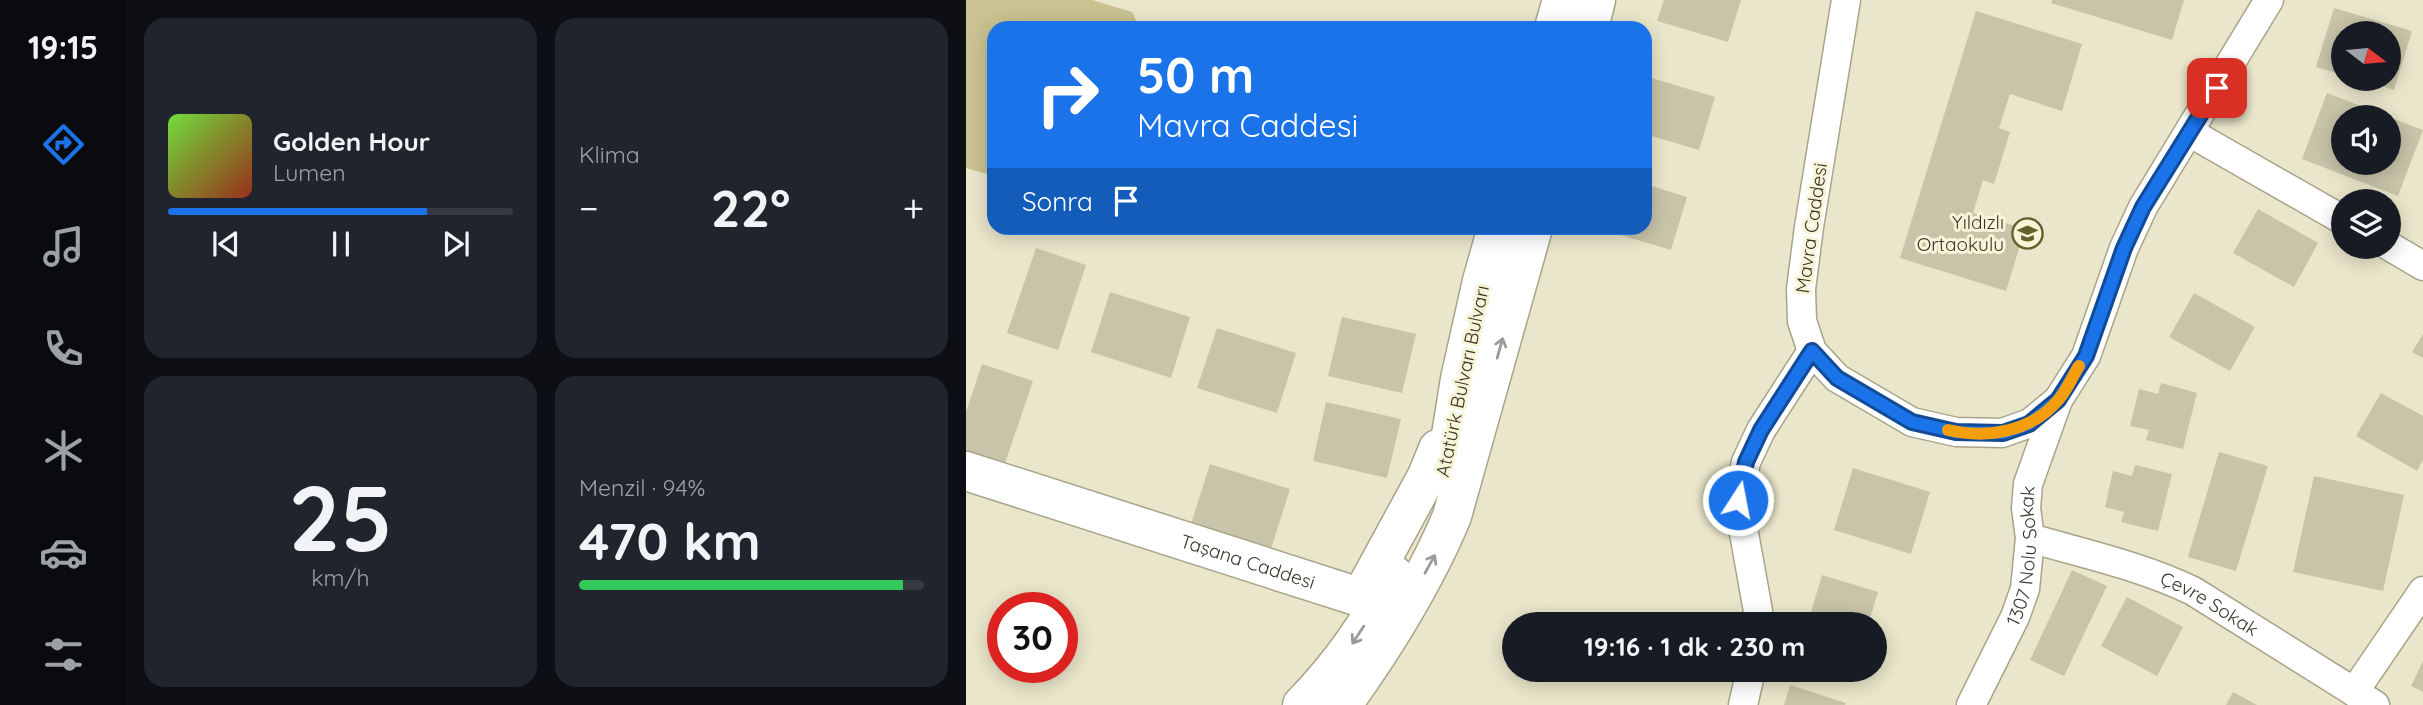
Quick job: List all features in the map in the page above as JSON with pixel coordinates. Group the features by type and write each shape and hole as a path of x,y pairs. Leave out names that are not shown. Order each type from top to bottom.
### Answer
{"street":[{"path":"1556,21 1562,0"},
{"path":"1591,21 1596,0"},
{"name":"Mavra Caddesi","path":"1846,0 1801,289 1801,321 1812,351 1837,378 1912,422 1956,432 2003,433 2029,424 2058,400 2086,356 2124,248 2143,207 2269,0"},
{"path":"2189,132 2331,213"},
{"name":"Atatürk Bulvarı Bulvarı","path":"1302,705 1345,654 1387,591 1402,559 1428,519 1444,477 1460,379 1495,235"},
{"name":"Atatürk Bulvarı Bulvarı","path":"1342,705 1422,579 1452,516 1531,235"},
{"path":"2401,253 2423,266"},
{"path":"1758,612 1738,500 1743,475 1761,430 1812,351"},
{"name":"1307 Nolu Sokak","path":"1971,705 2015,617 2025,589 2030,538 2026,508 2028,484 2058,400"},
{"name":"Taşana Caddesi","path":"966,471 1356,596 1366,588 1427,476 1438,450 1450,446"},
{"name":"Çevre Sokak","path":"2030,538 2132,567 2184,586 2364,699"},
{"path":"2364,699 2423,591"},
{"path":"1743,705 1748,682"}],"shaded area":[{"path":"966,0 1092,0 1132,12 1136,21 987,21 987,174 966,168"}],"building":[{"path":"1664,0 1741,0 1728,42 1657,21"},
{"path":"2052,0 2184,0 2172,40 2051,3"},
{"path":"2334,8 2378,21 2331,21 2331,71 2316,67"},
{"path":"1976,11 2082,44 2062,111 2010,94 1999,128 2010,132 1994,184 1983,180 1973,213 2025,229 2006,291 1900,258"},
{"path":"2401,28 2412,31 2401,67"},
{"path":"1652,78 1715,97 1699,150 1652,136"},
{"path":"2327,93 2358,105 2331,105 2331,170 2302,159"},
{"path":"2401,122 2423,130 2401,189 2380,189 2344,175 2401,175"},
{"path":"1652,186 1687,197 1671,250 1621,235 1652,235"},
{"path":"2258,209 2318,243 2294,287 2233,253"},
{"path":"1036,248 1086,265 1058,350 1007,333"},
{"path":"1110,292 1190,317 1171,378 1091,352"},
{"path":"2194,293 2255,327 2230,371 2169,337"},
{"path":"1342,317 1416,334 1402,393 1328,376"},
{"path":"1217,328 1296,353 1277,413 1197,388"},
{"path":"2423,334 2423,358 2412,352"},
{"path":"982,364 1033,381 1004,466 966,453 966,412"},
{"path":"2161,383 2197,393 2183,449 2146,440 2149,430 2130,426 2139,389 2158,394"},
{"path":"2381,393 2423,416 2423,460 2417,471 2356,436"},
{"path":"1326,402 1401,419 1387,478 1313,461"},
{"path":"2219,452 2268,466 2236,571 2188,557"},
{"path":"1210,464 1290,489 1271,549 1191,524"},
{"path":"2135,465 2172,474 2158,531 2121,522 2124,512 2105,507 2113,471 2132,476"},
{"path":"1853,468 1930,492 1911,554 1834,530"},
{"path":"2314,476 2404,495 2383,591 2293,572"},
{"path":"2072,570 2107,586 2064,676 2030,660"},
{"path":"1822,575 1878,592 1872,612 1811,612"},
{"path":"2127,597 2183,627 2157,676 2101,646"},
{"path":"2423,661 2423,692 2411,686"},
{"path":"1790,685 1846,703 1784,705"},
{"path":"2233,692 2257,705 2226,705"}],"slow traffic":[{"path":"1948,430 2003,433 2029,424 2058,400 2079,366"}],"place":[{"name":"Yıldızlı Ortaokulu","path":"2027,233"}],"route":[{"path":"1738,500 1746,462 1761,430 1812,351 1837,378 1912,422 1956,432 2003,433 2029,424 2058,400 2086,356 2124,248 2143,207 2217,88"}]}
